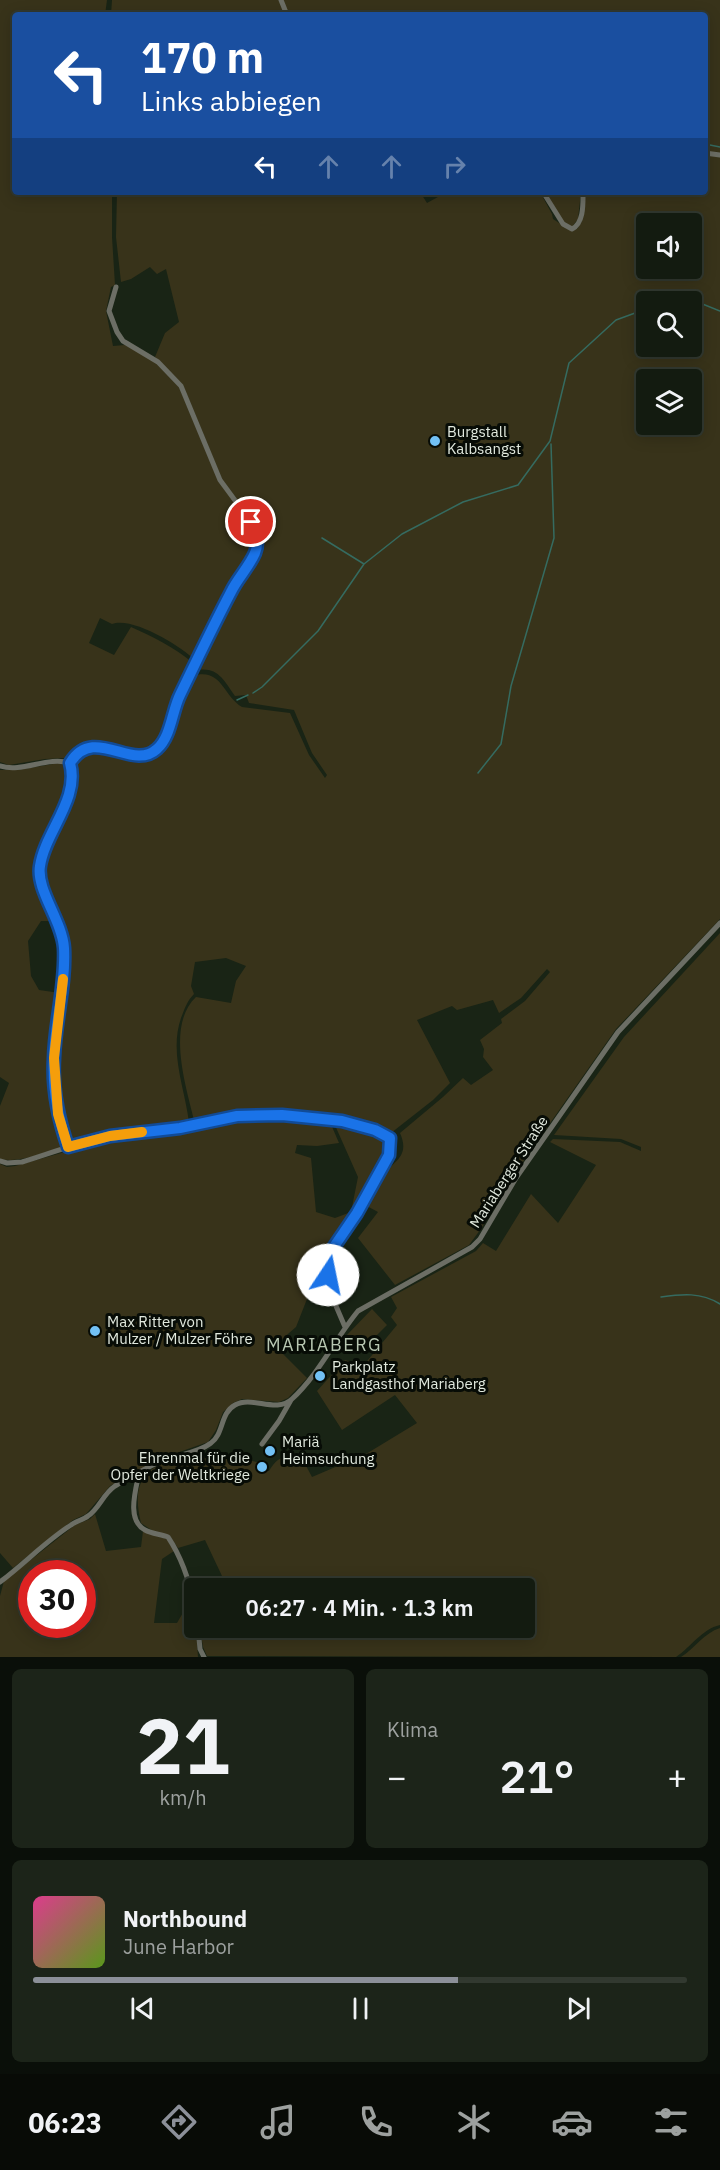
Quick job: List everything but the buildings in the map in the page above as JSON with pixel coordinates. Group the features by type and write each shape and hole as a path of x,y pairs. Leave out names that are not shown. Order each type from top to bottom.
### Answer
{"street":[{"path":"545,195 563,224 572,229 580,220 583,195"},
{"path":"70,763 82,749 93,746 143,755 152,753 160,746 178,699 232,590 255,553 257,538 251,522 220,480 181,386 158,362 123,341 117,332 109,311 116,287"},
{"path":"0,766 9,769 59,761 70,763"},
{"path":"67,1148 58,1114 54,1058 64,948 62,933 39,874 43,855 61,816 70,788 73,773 70,763"},
{"name":"Mariaberger Straße","path":"262,1444 291,1400 312,1376 358,1311 472,1247 480,1239 516,1178 618,1032 720,923"},
{"path":"0,1161 22,1162 110,1136 180,1128 237,1116 311,1116 375,1130 390,1138 389,1155 357,1213 329,1254 327,1266 336,1306 345,1327"},
{"path":"0,1582 58,1534 73,1523 87,1517 112,1488 162,1461 209,1445 217,1436 226,1414 235,1405 243,1403 279,1405 291,1400"},
{"path":"140,1473 134,1506 139,1525 144,1530 168,1537 187,1578"},
{"path":"199,1638 200,1649 204,1657"}],"shaded area":[{"path":"0,0 107,0 105,12 12,12 12,195 112,195 115,285 111,287 106,311 113,346 125,345 153,360 179,387 218,480 245,515 256,538 254,552 195,660 168,640 143,628 131,624 112,624 100,618 89,643 114,655 131,627 171,647 193,663 172,704 158,744 151,750 143,752 92,743 80,746 66,758 9,765 0,762"},
{"path":"112,0 720,0 720,919 616,1029 513,1176 469,1245 395,1285 358,1238 378,1212 365,1205 372,1188 402,1154 403,1141 400,1133 463,1078 471,1085 493,1070 483,1057 484,1049 480,1040 502,1023 501,1019 525,1001 550,972 547,969 521,998 499,1013 493,1000 457,1010 452,1006 417,1020 450,1083 433,1100 391,1133 342,1119 305,1114 249,1114 194,1120 183,1074 180,1039 182,1023 187,1009 196,997 231,1003 236,981 246,966 226,958 195,962 191,986 194,994 181,1018 177,1044 177,1057 189,1123 110,1134 69,1144 59,1096 57,1071 66,948 64,933 43,882 42,865 63,816 71,788 76,756 83,750 92,748 143,757 158,751 168,736 177,706 192,676 202,674 216,679 242,707 290,713 309,755 325,778 327,775 312,753 294,710 249,703 246,695 235,696 223,679 214,672 193,671 233,590 256,553 259,538 253,521 222,479 183,385 155,357 165,333 179,322 166,269 157,274 150,267 131,279 121,282 116,237 117,195 422,195 427,203 442,195 542,195 553,219 570,230 577,229 582,221 583,195 708,195 708,12 111,12"},
{"path":"547,195 581,195 578,219 572,227 564,223"},
{"path":"59,763 69,765 68,787 60,815 38,865 56,921 41,921 28,941 31,976 39,990 60,993 52,1058 54,1105 63,1147 24,1159 0,1159 0,1106 9,1083 0,1077 0,770 18,770"},
{"path":"720,933 720,1625 702,1634 676,1657 207,1656 202,1638 535,1638 535,1578 218,1578 222,1576 205,1540 178,1548 170,1536 153,1531 141,1523 138,1510 139,1489 148,1473 166,1462 179,1458 182,1465 213,1453 257,1462 258,1470 269,1471 279,1459 297,1458 303,1460 312,1477 366,1454 417,1423 395,1395 342,1430 317,1391 345,1360 363,1366 397,1325 391,1317 397,1308 391,1297 476,1251 483,1243 496,1251 531,1194 558,1223 596,1165 550,1142 553,1139 620,1142 641,1151 641,1147 621,1139 554,1135 624,1037"},
{"path":"282,1116 330,1122 339,1143 317,1146 297,1145 295,1153 311,1158 316,1212 335,1218 351,1212 358,1177 334,1123 374,1133 387,1140 386,1154 369,1187 331,1241 326,1256 307,1285 307,1299 296,1327 281,1340 282,1353 307,1378 288,1398 279,1402 242,1399 233,1403 223,1412 208,1442 162,1458 110,1486 86,1514 73,1520 23,1560 18,1560 18,1564 13,1568 0,1553 0,1164 7,1167 15,1166 111,1139 237,1118"},
{"path":"372,1309 387,1325 360,1352 345,1337"},
{"path":"95,1514 106,1551 141,1547 143,1531 167,1539 174,1551 162,1559 154,1623 177,1623 184,1611 184,1638 197,1638 198,1657 0,1657 0,1596 4,1581 18,1570 18,1638 96,1638 96,1560 31,1560 75,1525 90,1519"},
{"path":"720,1628 720,1657 681,1657 709,1633"}],"waterway":[{"path":"708,145 720,147"},
{"path":"702,304 720,311"},
{"path":"253,693 262,687 318,631 364,564 402,534 463,502 518,485 550,441 569,363 616,320 636,313"},
{"path":"478,773 501,744 511,686 554,538 551,444"},
{"path":"322,538 364,564"},
{"path":"237,700 248,695"},
{"path":"661,1297 699,1296 720,1304"}],"slow traffic":[{"path":"63,979 54,1058 58,1114 68,1147 110,1136 142,1132"}],"place":[{"name":"Burgstall Kalbsangst","path":"435,441"},
{"name":"Max Ritter von Mulzer / Mulzer Föhre","path":"95,1331"},
{"name":"Parkplatz Landgasthof Mariaberg","path":"320,1376"},
{"name":"Mariä Heimsuchung","path":"270,1451"},
{"name":"Ehrenmal für die Opfer der Weltkriege","path":"262,1467"}],"district":[{"name":"MARIABERG","path":"324,1345"}],"route":[{"path":"251,522 257,538 255,553 232,590 175,705 166,735 157,750 143,755 93,746 82,749 70,763 73,773 70,788 61,816 43,855 39,874 62,933 64,948 54,1058 56,1105 68,1147 110,1136 180,1128 237,1116 311,1116 375,1130 390,1138 389,1155 357,1213 329,1254 328,1275"}]}
